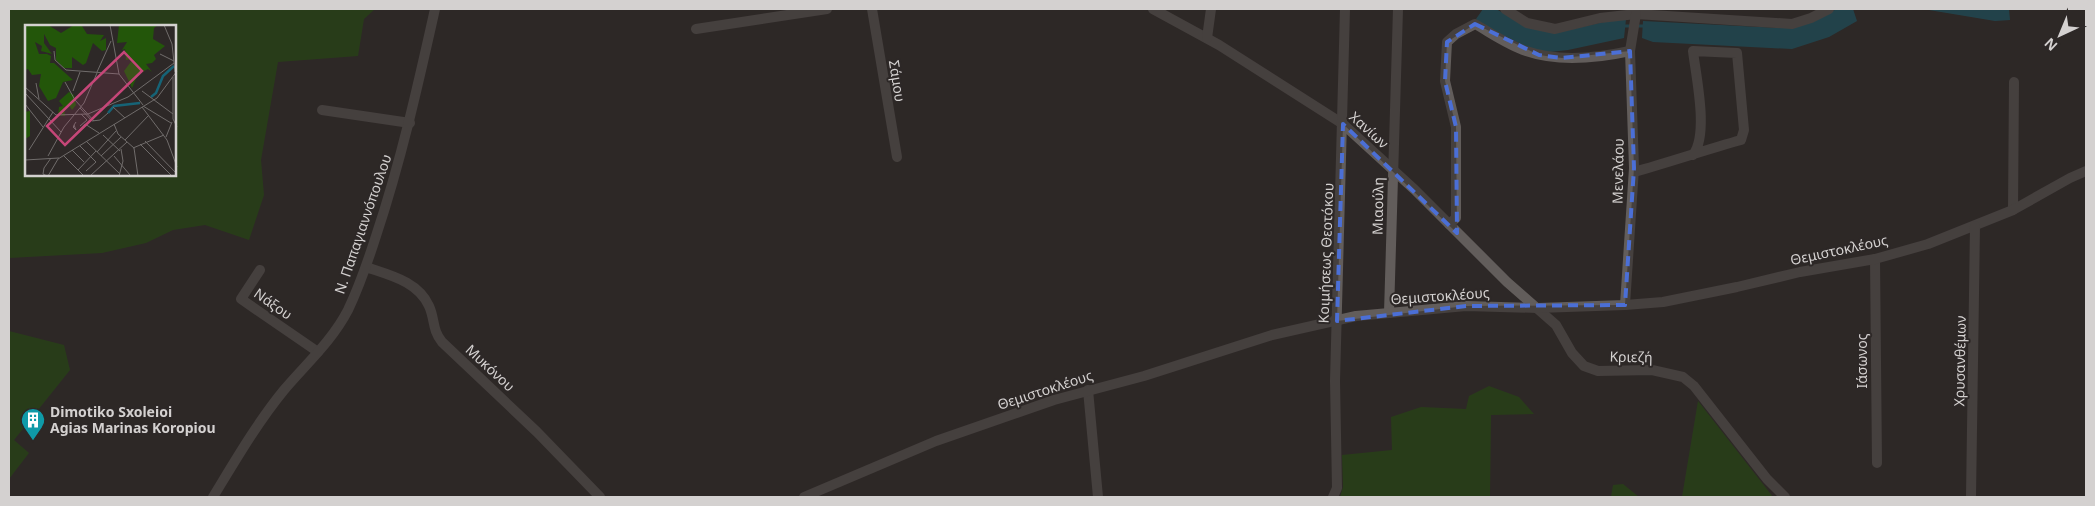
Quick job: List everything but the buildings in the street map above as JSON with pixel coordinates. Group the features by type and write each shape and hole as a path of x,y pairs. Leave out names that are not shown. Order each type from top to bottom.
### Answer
{"street":[{"name":"Ν. Παπαγιαννόπουλου","path":"213,497 246,443 283,391 318,352 347,311 366,266 390,196 410,123 435,9"},
{"path":"696,29 827,9"},
{"name":"Σάμου","path":"872,9 897,157"},
{"name":"Χανίων","path":"1153,9 1207,38 1343,124 1393,170 1507,282 1538,308"},
{"path":"1207,38 1211,9"},
{"name":"Κοιμήσεως Θεοτόκου","path":"1333,497 1337,488 1335,381 1345,9"},
{"name":"Μιαούλη","path":"1389,314 1398,9"},
{"path":"1505,9 1527,23 1554,29 1600,18 1636,17 1782,24 1802,22 1829,9"},
{"name":"Μενελάου","path":"1625,305 1634,172 1630,51 1636,17"},
{"path":"1449,224 1456,218 1457,197 1454,172 1456,127 1445,81 1447,42 1456,34 1475,24 1514,46 1539,55 1562,58 1611,55 1630,51"},
{"path":"1634,172 1693,155 1708,148 1741,140 1744,137 1737,53 1692,51 1700,126 1699,147 1693,155"},
{"path":"2013,210 2014,82"},
{"path":"322,110 410,123"},
{"name":"Θεμιστοκλέους","path":"804,497 936,441 1054,400 1144,376 1257,339 1356,316 1466,306 1538,308 1663,302 1800,272 1875,259 1928,244 2013,210 2086,171"},
{"name":"Χρυσανθέμων","path":"1971,497 1975,226"},
{"name":"Ιάσωνος","path":"1875,259 1877,463"},
{"name":"Μυκόνου","path":"366,266 399,278 418,290 429,306 434,328 442,342 537,432 600,497"},
{"name":"Νάξου","path":"260,270 242,299 318,352"},
{"name":"Κριεζή","path":"1538,308 1556,325 1572,353 1584,366 1598,371 1652,370 1683,377 1694,386 1767,479 1785,497"},
{"path":"1088,390 1098,497"}],"highlighted area":[{"path":"1475,24 1539,55 1562,58 1630,51 1634,168 1625,305 1466,306 1337,321 1343,124 1457,233 1456,127 1445,81 1447,42"}],"green space":[{"path":"9,9 375,9 364,19 358,56 278,62 261,160 264,195 249,240 205,225 173,230 146,243 102,253 9,258"},
{"path":"9,331 64,345 70,370 14,440 29,453 9,479"},
{"path":"1489,386 1519,397 1534,414 1491,415 1490,497 1340,497 1343,487 1342,455 1392,450 1391,417 1421,407 1466,409 1469,396"},
{"path":"1698,401 1773,497 1682,497"},
{"path":"1623,484 1639,497 1611,497 1613,485"}],"water":[{"path":"1483,9 1496,9 1519,22 1564,31 1626,19 1624,38 1568,50 1550,52 1533,50 1484,26 1476,19"},
{"path":"1838,9 1853,9 1857,21 1829,37 1792,49 1653,42 1642,38 1643,21 1779,28"},
{"path":"1923,9 2009,9 2010,20 1995,21"}],"waterway":[{"path":"1623,26 1647,26"}],"place":[{"name":"Dimotiko Sxoleioi Agias Marinas Koropiou","path":"33,441"}]}
